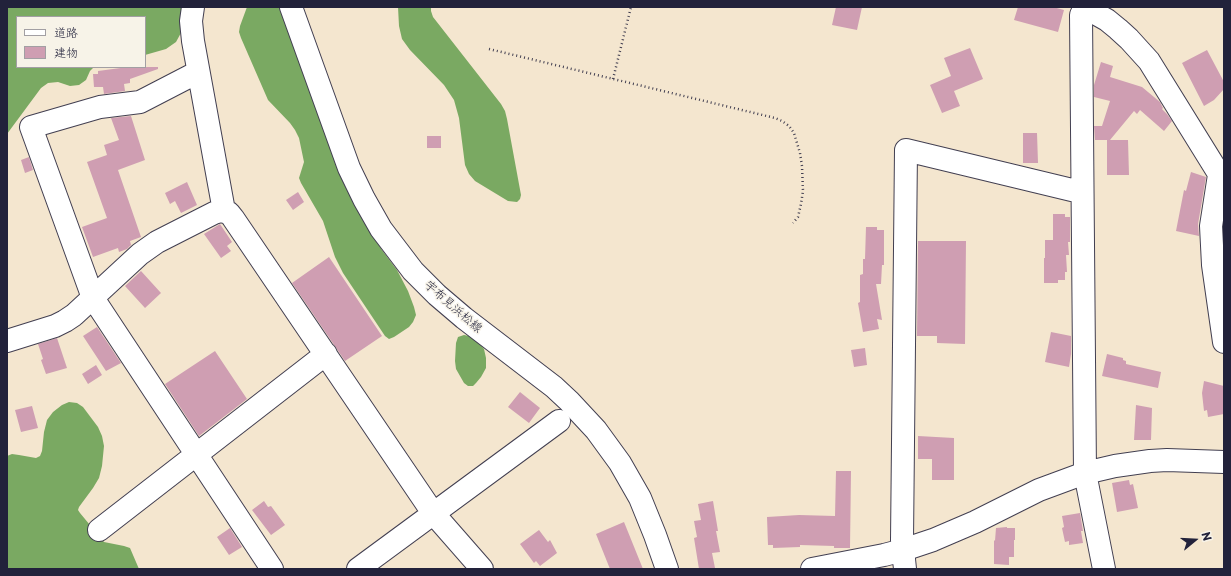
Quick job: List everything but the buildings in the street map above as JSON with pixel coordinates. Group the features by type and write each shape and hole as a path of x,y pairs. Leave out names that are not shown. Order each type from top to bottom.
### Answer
{"street":[{"path":"193,7 192,41 224,212"},
{"name":"宇布見浜松線","path":"291,7 349,168 381,229 409,266 437,295 464,318 554,387 569,400 596,430 620,463 640,498 655,535 666,569"},
{"path":"1104,569 1084,473 1081,15 1085,7 1107,20 1118,29 1149,61 1222,179 1211,226 1213,264 1224,342"},
{"path":"198,72 140,102 100,107 31,127 92,298 272,569"},
{"path":"904,559 902,540 906,150 1076,191 1082,191"},
{"path":"7,341 55,326 65,321 74,315 140,254 157,242 214,213 221,211 229,213 234,218 433,513 482,569"},
{"path":"99,530 326,354"},
{"path":"358,569 559,421"},
{"path":"812,569 869,559 904,559 954,531 1039,490 1084,473 1115,466 1150,461 1224,462"}],"path":[{"path":"613,79 631,7"},
{"path":"489,49 782,121 794,132 801,159 803,178 801,204 798,217 793,223"}],"green space":[{"path":"7,7 183,7 182,31 176,42 166,49 146,55 146,16 16,16 16,68 93,68 86,80 79,85 70,86 58,82 48,83 41,88 7,134"},
{"path":"247,7 279,7 346,188 363,220 397,270 408,291 416,315 409,327 394,337 389,339 385,336 343,273 335,257 323,221 301,183 299,178 304,162 299,138 290,123 268,100 239,32"},
{"path":"398,7 431,7 433,17 501,104 507,119 521,195 517,202 508,201 475,181 469,174 465,165 459,118 454,100 444,85 410,50 402,39 399,26"},
{"path":"464,335 469,336 480,344 484,349 486,358 486,368 481,377 473,386 468,386 464,383 456,369 456,343 458,337"},
{"path":"69,402 77,403 83,407 98,427 104,446 99,478 78,510 104,542 130,548 139,569 7,569 7,456 12,454 36,458 40,456 47,420 53,412"}]}
